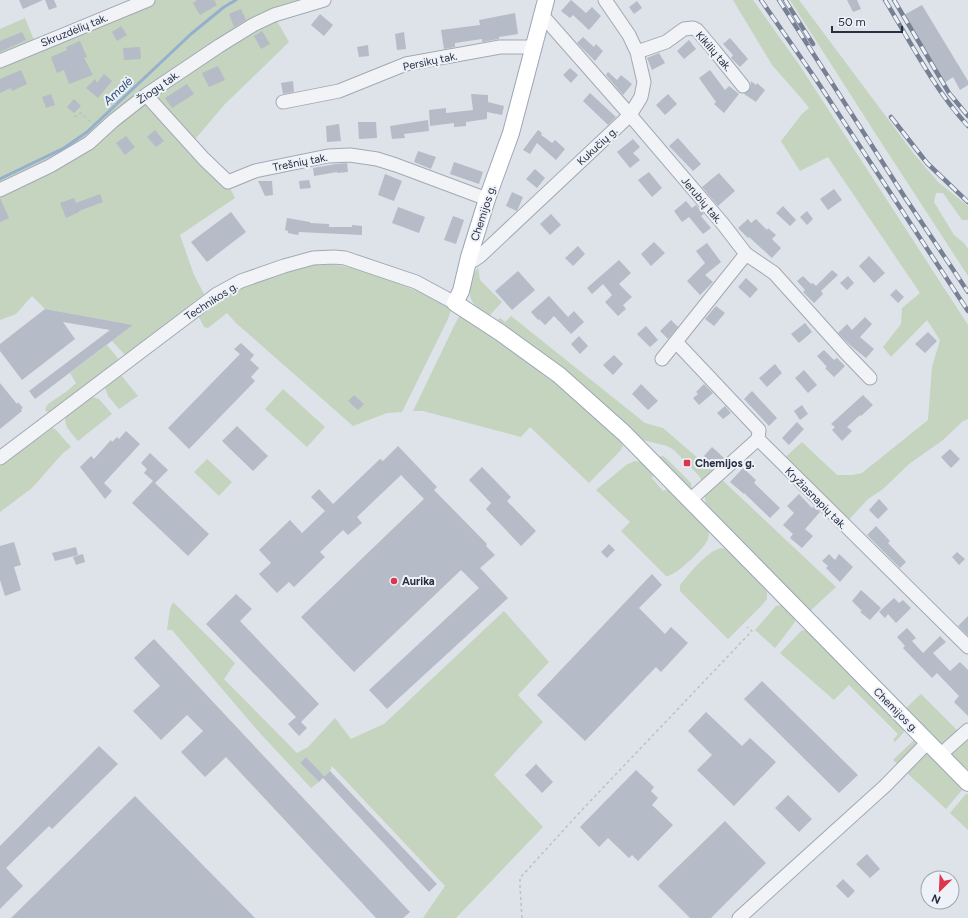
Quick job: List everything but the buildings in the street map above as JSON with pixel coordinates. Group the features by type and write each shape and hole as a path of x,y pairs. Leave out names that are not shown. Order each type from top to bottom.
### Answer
{"main road":[{"name":"Chemijos g.","path":"544,7 511,133 487,199 469,258 461,291 455,303 501,333 559,375 624,433 968,783"}],"street":[{"name":"Skruzdėlių tak.","path":"0,61 148,0"},
{"name":"Žiogų tak.","path":"0,190 50,166 89,143 113,121 146,95 219,46 274,15 324,0"},
{"name":"Kukučių g.","path":"469,258 474,260 480,256 630,115 641,97 644,82 637,52 629,35 605,0"},
{"name":"Jerubių tak.","path":"544,7 569,45 723,224 746,254 774,273 870,378"},
{"name":"Kikilių tak.","path":"637,52 666,42 684,29 693,28 697,30 743,86"},
{"name":"Persikų tak.","path":"283,102 339,91 406,64 500,47 534,47"},
{"name":"Trešnių tak.","path":"146,95 204,159 228,182 255,171 328,156 350,155 377,159 396,165 487,199"},
{"path":"662,359 746,254"},
{"name":"Technikos g.","path":"0,458 217,294 241,281 284,266 318,257 345,258 416,282 455,303"},
{"name":"Kryžiasnapių tak.","path":"676,342 759,430 758,439 968,647"},
{"path":"690,500 758,439"},
{"path":"940,755 968,730"},
{"path":"739,918 885,786 928,742"}],"path":[{"path":"104,95 113,102"},
{"path":"74,117 81,113 91,122"},
{"path":"522,918 520,878 580,812 752,631 747,627"}],"green space":[{"path":"148,0 324,0 274,16 289,42 225,104 191,144 229,186 235,198 180,235 194,275 204,294 125,355 112,341 133,325 45,309 32,296 16,314 0,320 0,29 25,18 36,45"},
{"path":"733,0 753,0 800,66 968,325 968,419 962,422 943,440 909,464 883,489 868,499 844,525 780,462 802,442 837,475 853,475 862,473 928,420 932,367 940,340 927,320 891,357 883,347 901,324 902,308 920,293 828,157 800,171 781,141 802,114 809,108 772,65"},
{"path":"790,0 799,0 914,154 938,182 968,206 968,220 962,220 943,193 936,193 934,202 954,235 964,243 968,249 968,276 877,136"},
{"path":"329,264 362,269 422,293 452,308 402,412 387,413 353,426 236,323 227,313 208,328 204,327 198,315 235,290 261,278 302,267"},
{"path":"478,267 480,280 502,302 489,316 475,305 470,297 470,284"},
{"path":"465,316 551,378 621,440 623,446 620,451 589,483 530,427 521,437 423,411 413,411 456,322 459,317"},
{"path":"511,316 645,423 663,428 714,472 702,483 700,477 674,450 667,446 643,440 578,381 497,320 500,318 505,322"},
{"path":"107,345 117,357 118,361 51,413 46,411 45,409 48,404 76,383 70,373"},
{"path":"121,375 138,396 119,409 108,396 105,388"},
{"path":"283,389 325,427 307,447 265,409"},
{"path":"92,397 99,399 112,414 78,441 65,423 66,416"},
{"path":"53,428 71,447 63,453 32,488 0,512 0,466"},
{"path":"661,456 667,459 691,483 692,489 690,490 659,458"},
{"path":"207,459 232,482 219,496 194,472"},
{"path":"635,461 641,462 654,476 651,477 663,491 667,489 706,527 709,536 706,543 689,561 670,575 666,576 621,531 630,522 596,490 626,465"},
{"path":"720,478 836,587 809,612 708,509 705,500 705,492"},
{"path":"721,548 727,549 767,592 767,599 728,639 680,591 680,585 704,558"},
{"path":"173,602 235,663 224,679 297,753 308,747 335,718 351,739 384,724 504,611 549,662 518,695 543,722 494,775 543,827 456,918 423,918 445,886 332,766 325,777 306,757 300,763 319,782 311,788 258,731 172,630 167,630 170,609"},
{"path":"781,605 795,618 795,622 775,648 755,630 776,606"},
{"path":"804,630 809,632 903,728 904,732 895,742 893,740 898,734 849,685 834,700 780,653 801,631"},
{"path":"921,694 960,733 942,746 905,709"},
{"path":"965,738 968,741 968,773 948,754"},
{"path":"914,740 917,741 918,744 899,765 893,760"},
{"path":"923,754 930,755 960,785 962,790 946,809 905,771"},
{"path":"966,794 968,794 968,830 950,813"}],"waterway":[{"name":"Amalė","path":"0,179 64,148 87,132 191,34 224,7 236,0"}],"railway":[{"path":"761,0 815,78 968,311"},
{"path":"779,0 904,196 968,292"},
{"path":"785,0 813,44"},
{"path":"885,0 944,97 968,126"},
{"path":"894,0 949,93 968,116"},
{"path":"891,117 927,163 968,202"}],"place":[{"name":"Chemijos g.","path":"687,463"},
{"name":"Aurika","path":"394,581"}]}
